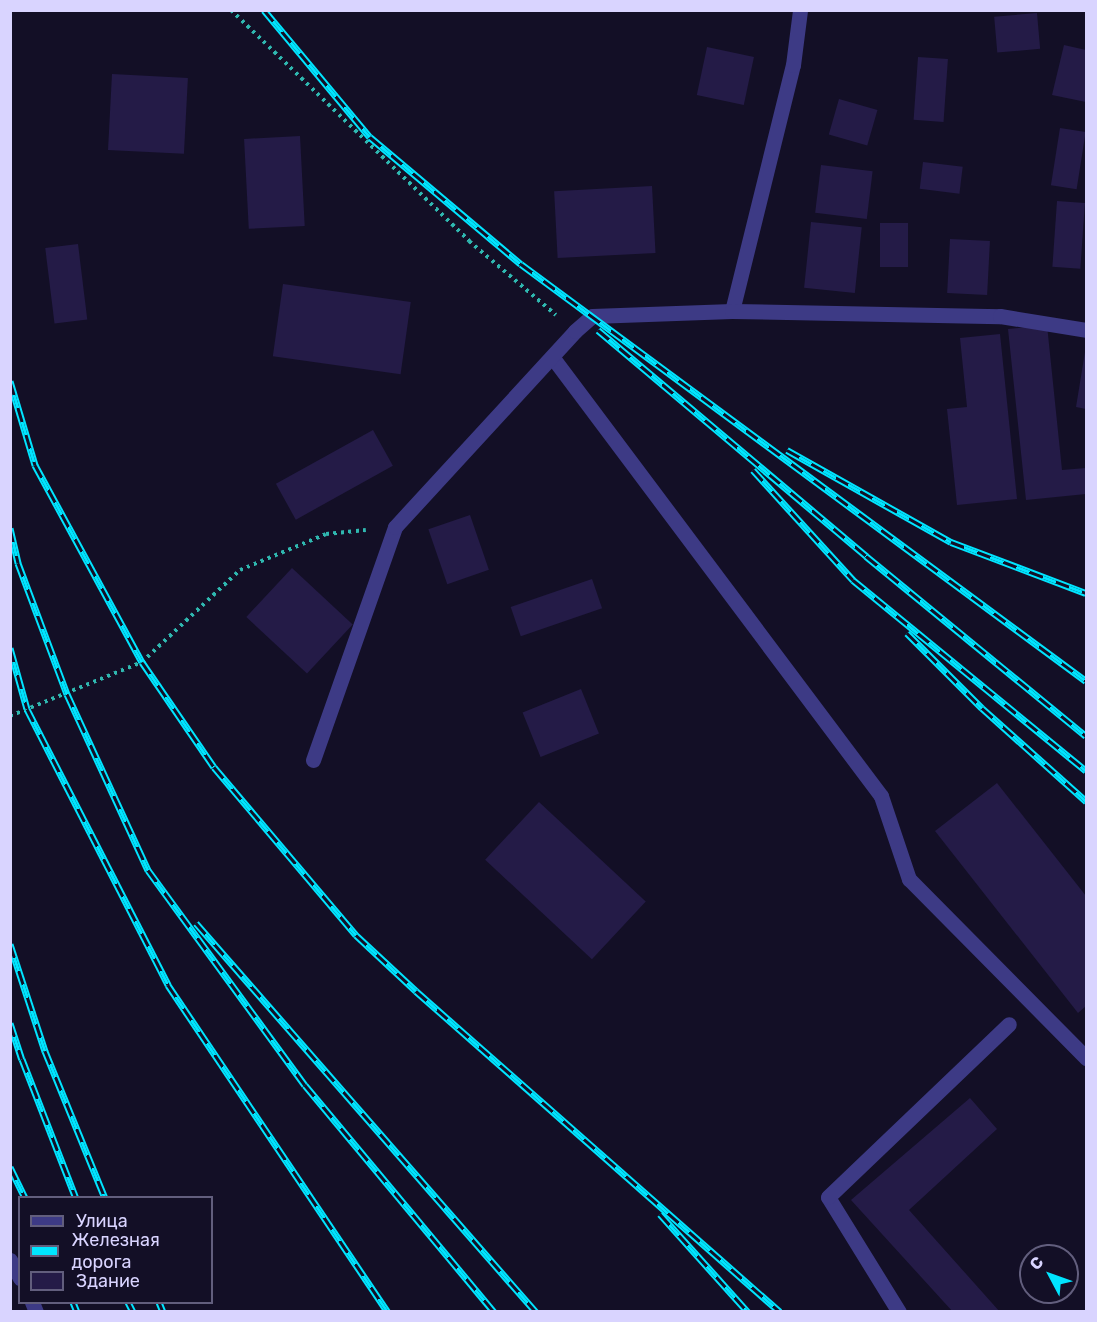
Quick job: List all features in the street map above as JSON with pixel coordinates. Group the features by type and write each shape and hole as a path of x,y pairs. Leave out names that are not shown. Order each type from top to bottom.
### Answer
{"street":[{"path":"732,311 793,65 800,10"},
{"path":"313,760 395,527 553,358 575,331 592,316 732,311 1000,316 1086,330"},
{"path":"553,358 881,796 909,879 1086,1058"},
{"path":"898,1311 828,1197 1009,1024"},
{"path":"10,1260 18,1274"}],"path":[{"path":"231,10 469,241 575,331"},
{"path":"10,716 142,662 240,570 326,534 395,527"}],"building":[{"path":"1037,13 1040,49 997,53 994,17"},
{"path":"1064,45 1086,50 1086,102 1052,95"},
{"path":"707,47 754,57 744,105 697,95"},
{"path":"918,57 948,59 944,122 914,120"},
{"path":"112,74 188,78 184,154 108,150"},
{"path":"839,99 877,110 867,146 829,135"},
{"path":"1060,128 1086,132 1077,189 1051,185"},
{"path":"300,136 305,226 249,229 244,139"},
{"path":"923,162 963,167 959,194 920,189"},
{"path":"821,165 873,171 867,219 815,213"},
{"path":"652,186 656,253 558,258 554,191"},
{"path":"1057,201 1085,203 1080,269 1052,267"},
{"path":"811,222 862,227 855,293 804,288"},
{"path":"880,223 908,223 908,267 880,267"},
{"path":"950,239 990,241 987,295 947,293"},
{"path":"78,244 87,319 55,323 45,248"},
{"path":"283,284 411,302 401,374 273,356"},
{"path":"1047,325 1062,470 1086,468 1086,494 1026,500 1008,329"},
{"path":"1000,334 1017,499 957,505 947,409 967,407 960,338"},
{"path":"1086,352 1086,409 1076,407"},
{"path":"373,430 393,466 296,520 276,484"},
{"path":"470,515 489,570 447,584 428,529"},
{"path":"292,568 353,625 307,674 246,617"},
{"path":"592,579 602,608 521,636 511,607"},
{"path":"581,689 599,734 541,757 523,713"},
{"path":"997,783 1086,896 1086,1006 1078,1013 935,831"},
{"path":"539,802 646,902 592,959 485,860"},
{"path":"970,1098 997,1129 909,1210 1000,1312 953,1312 851,1200"}],"railway":[{"path":"264,10 370,137 521,264 1086,681"},
{"path":"598,330 866,556 1086,736"},
{"path":"10,381 35,465 142,662 214,767 356,935 416,991 780,1312"},
{"path":"787,450 951,542 1086,593"},
{"path":"753,470 853,580 1086,771"},
{"path":"10,528 18,563 67,694 148,870 305,1085 494,1312"},
{"path":"907,633 982,708 1086,801"},
{"path":"10,648 27,709 168,985 388,1312"},
{"path":"196,923 536,1312"},
{"path":"10,944 45,1051 104,1196"},
{"path":"10,1023 75,1196"},
{"path":"10,1167 24,1196"},
{"path":"660,1214 748,1312"},
{"path":"74,1304 77,1312"},
{"path":"129,1304 133,1312"},
{"path":"160,1304 163,1312"}]}
